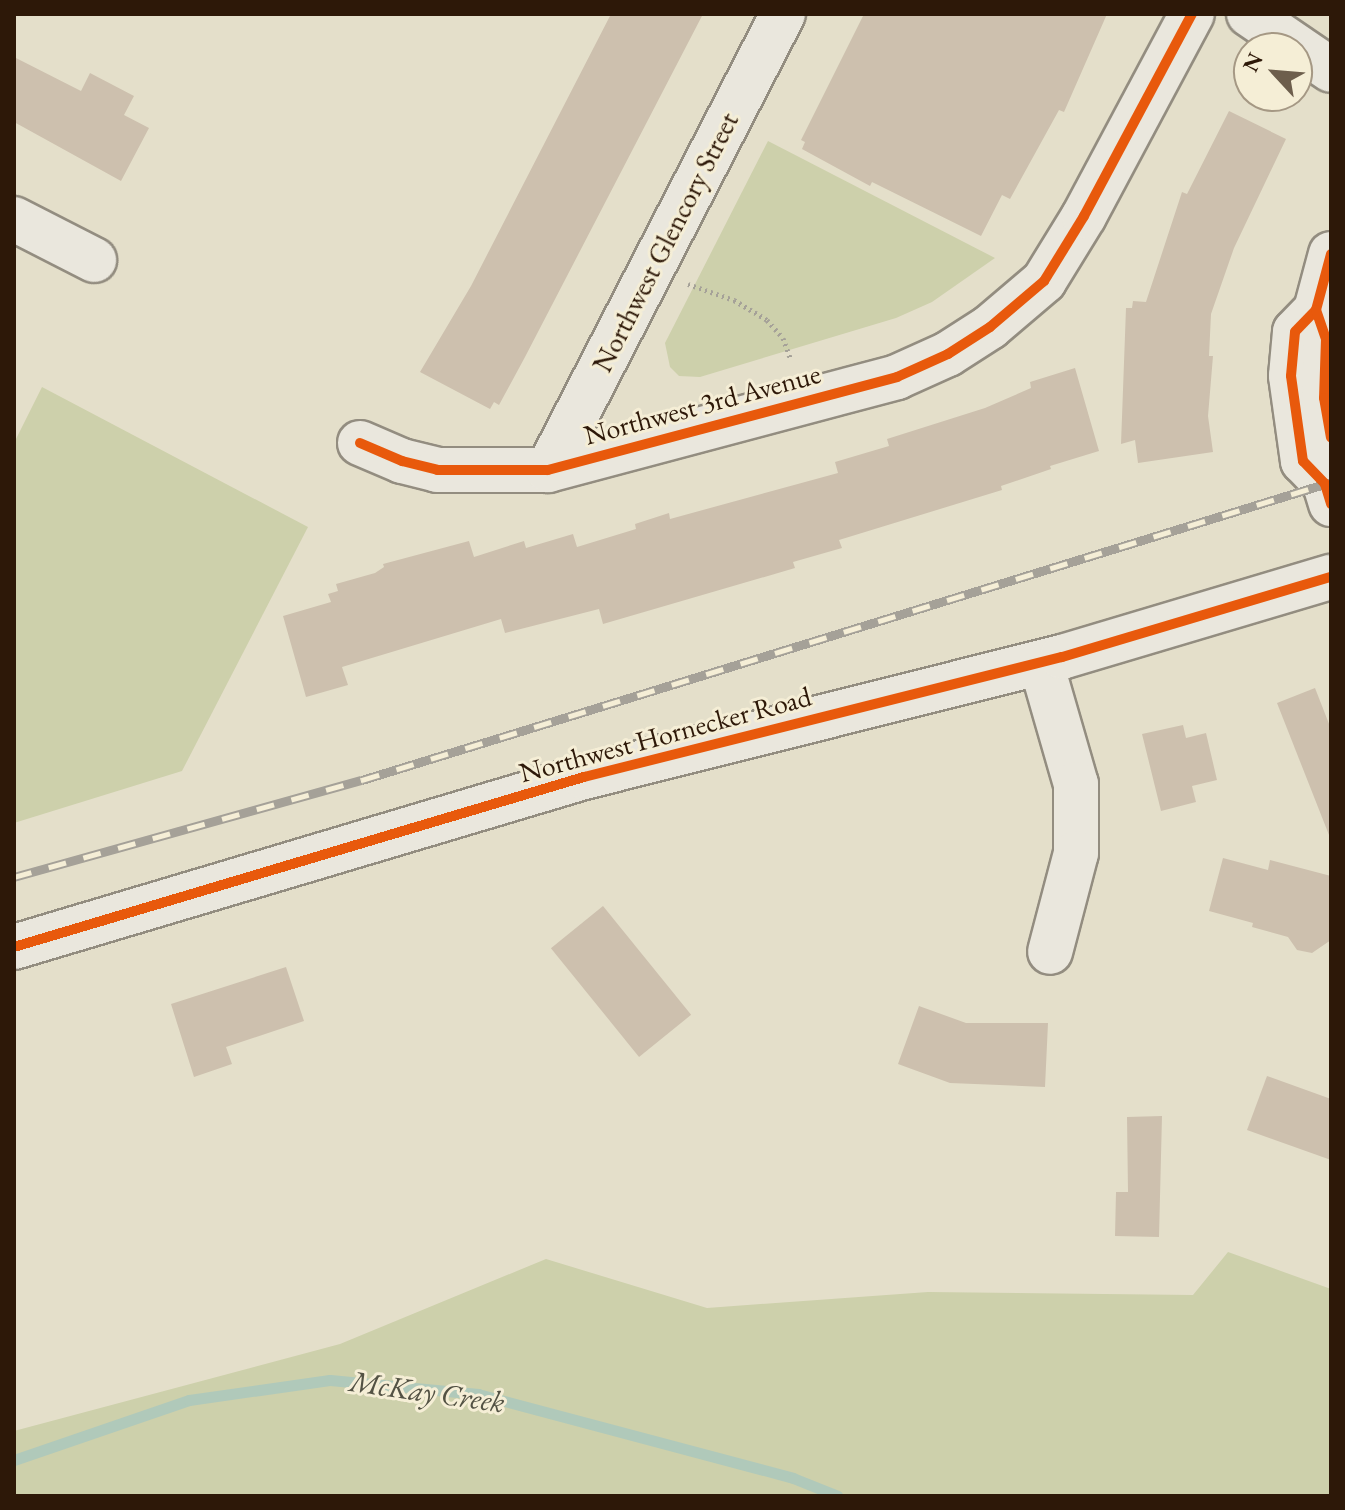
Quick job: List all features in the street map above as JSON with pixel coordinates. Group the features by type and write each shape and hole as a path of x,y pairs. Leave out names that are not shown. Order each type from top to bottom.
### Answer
{"street":[{"name":"Northwest Glencory Street","path":"548,470 783,14"},
{"name":"Northwest 3rd Avenue","path":"360,443 402,461 437,470 548,470 897,377 948,354 990,327 1044,281 1084,216 1192,14"},
{"path":"1249,14 1331,70"},
{"path":"14,219 94,260"},
{"path":"1329,485 1303,461 1291,376 1295,332 1316,310 1331,254"},
{"path":"1316,310 1326,339 1324,383 1331,437"},
{"name":"Northwest Hornecker Road","path":"14,947 584,777 1041,663 1331,577"},
{"path":"1041,663 1076,784 1076,853 1050,952"}],"path":[{"path":"688,284 734,300 767,320 783,338 791,360"}],"green space":[{"path":"768,141 995,258 932,302 896,318 700,377 679,376 670,367 665,343"},
{"path":"42,387 308,527 182,771 14,823 14,443"},
{"path":"1228,1252 1331,1289 1331,1496 14,1496 14,1431 340,1344 546,1259 707,1308 928,1292 1193,1295"}],"building":[{"path":"611,14 703,14 525,357 499,405 494,402 490,409 420,372 471,286"},
{"path":"864,14 1107,14 1064,112 1059,110 1010,199 1002,195 981,236 872,182 870,186 802,149 805,142 801,140"},
{"path":"14,57 81,91 90,73 134,96 124,115 149,128 121,181 14,122"},
{"path":"1229,111 1286,139 1234,248 1211,314 1209,356 1213,356 1208,416 1213,452 1138,463 1135,440 1121,444 1126,308 1132,308 1133,301 1146,302 1182,192 1187,194"},
{"path":"1075,368 1099,451 1050,466 1051,469 1001,486 1002,490 839,540 842,548 793,562 795,568 603,624 599,609 505,633 501,619 342,667 348,685 306,697 283,616 331,602 328,594 338,591 336,584 375,573 384,567 383,564 469,541 474,557 524,541 526,548 573,534 577,547 636,529 635,524 669,513 670,519 838,473 835,462 889,446 887,439 985,408 1031,388 1030,382"},
{"path":"1315,688 1331,729 1329,835 1277,703"},
{"path":"1183,725 1186,738 1206,733 1217,780 1192,786 1196,802 1161,811 1142,734"},
{"path":"1223,858 1268,870 1270,860 1331,876 1331,940 1312,953 1297,950 1288,937 1209,911"},
{"path":"603,906 691,1015 639,1057 551,948"},
{"path":"286,967 304,1021 226,1047 232,1064 194,1077 171,1004"},
{"path":"919,1006 966,1023 1048,1023 1045,1087 950,1083 898,1064"},
{"path":"1267,1076 1331,1099 1331,1160 1247,1130"},
{"path":"1162,1116 1159,1237 1115,1236 1116,1192 1128,1192 1127,1117"}],"waterway":[{"name":"McKay Creek","path":"14,1460 189,1400 330,1380 478,1394 793,1478 838,1496"}],"railway":[{"path":"14,877 362,780 1331,482"}],"cycle path":[{"path":"360,443 402,461 437,470 548,470 897,377 948,354 990,327 1044,281 1084,216 1192,14"},
{"path":"1331,254 1316,310 1295,332 1291,376 1303,461 1325,484 1331,504"},
{"path":"1316,310 1326,339 1324,398 1331,437"},
{"path":"14,947 584,777 1062,657 1331,577"}]}
